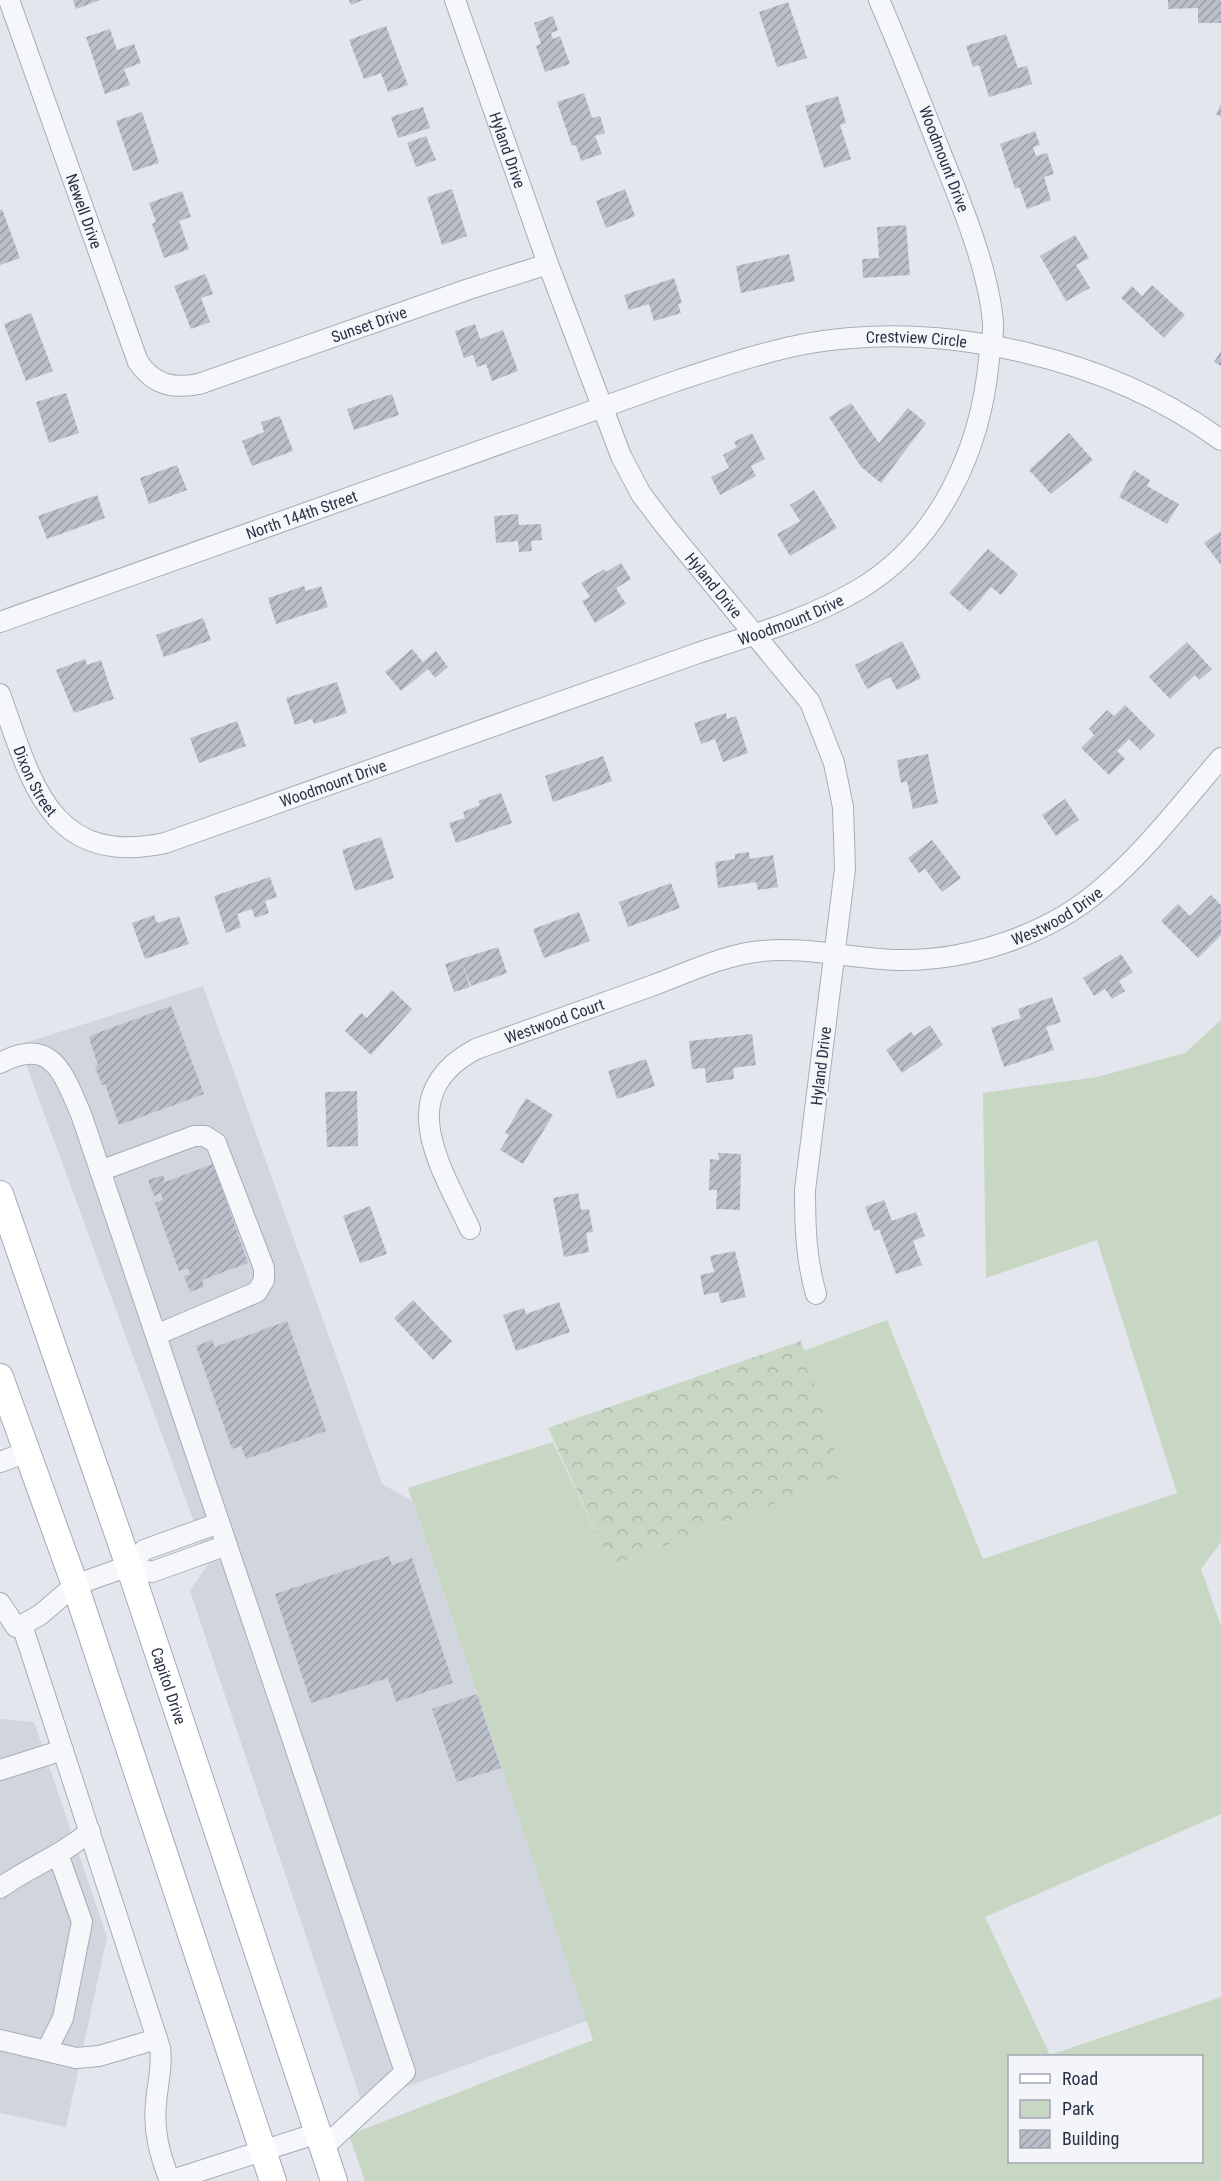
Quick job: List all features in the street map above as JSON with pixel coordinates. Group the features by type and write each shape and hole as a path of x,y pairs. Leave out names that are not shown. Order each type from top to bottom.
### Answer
{"main road":[{"name":"Capitol Drive","path":"0,1194 129,1566 334,2181"},
{"path":"0,1377 75,1585 273,2181"}],"street":[{"name":"Newell Drive","path":"9,0 138,362 144,371 163,384 176,387 191,386"},
{"name":"Hyland Drive","path":"455,0 548,264 621,456 641,494 810,702 834,763 840,789 846,838 845,869 806,1190 804,1234 809,1270 816,1294"},
{"name":"Woodmount Drive","path":"100,845 126,850 165,843 755,635 813,612 858,590 877,577 930,525 960,476 969,455 983,408 994,326 991,306 968,222 909,66 879,0"},
{"name":"Sunset Drive","path":"191,386 548,264"},
{"name":"Crestview Circle","path":"601,407 757,356 810,344 855,338 912,338 990,345 1092,372 1186,417 1221,440"},
{"name":"North 144th Street","path":"0,622 601,407"},
{"name":"Dixon Street","path":"0,694 40,797 56,818 76,833 100,845"},
{"name":"Westwood Drive","path":"836,954 900,960 948,956 998,944 1055,920 1101,890 1140,851 1221,759"},
{"name":"Westwood Court","path":"470,1229 438,1162 427,1118 433,1087 457,1060 476,1049 733,957 777,950 836,954"},
{"path":"0,1063 27,1053 43,1056 58,1065 81,1114 405,2072 320,2140 263,2151 170,2181 156,2139 156,2104 161,2060 157,2039 63,1750 13,1628 0,1603"},
{"path":"100,1171 194,1136 205,1136 216,1143 264,1268 264,1280 257,1292 156,1335"},
{"path":"0,1462 27,1452"},
{"path":"13,1628 40,1615 75,1585 129,1566 144,1550 219,1523"},
{"path":"129,1566 152,1572 227,1545"},
{"path":"0,1770 63,1750"},
{"path":"0,1888 20,1873 72,1846 90,1831"},
{"path":"48,2050 63,2018 82,1922 58,1854"},
{"path":"0,2040 76,2058 99,2056 157,2039"}],"shaded area":[{"path":"203,986 382,1484 412,1501 587,2021 362,2103 190,1591 209,1563 19,1045"},
{"path":"0,1719 34,1722 107,1937 66,2127 0,2113"}],"green space":[{"path":"1221,1020 1221,1542 1201,1569 1221,1626 1221,1814 985,1917 1050,2055 1221,1997 1221,2181 365,2181 349,2135 593,2040 408,1488 553,1442 612,1566 843,1477 803,1351 887,1320 983,1559 1177,1493 1097,1240 986,1278 983,1093 1097,1077 1185,1053"},
{"path":"801,1341 843,1477 612,1566 548,1428"}],"building":[{"path":"73,0 100,0 76,9"},
{"path":"349,0 363,0 351,5"},
{"path":"1168,0 1221,0 1221,23 1198,23 1198,8 1168,9"},
{"path":"788,2 807,58 777,67 759,12"},
{"path":"553,16 558,30 551,33 553,39 560,36 570,64 545,72 536,46 541,44 534,23"},
{"path":"386,26 408,85 388,92 381,73 364,79 349,40"},
{"path":"110,29 117,50 134,44 141,63 124,69 130,85 105,94 86,37"},
{"path":"1006,34 1018,68 1027,66 1032,84 989,97 979,65 973,67 966,46"},
{"path":"584,93 592,118 600,116 605,133 595,136 602,154 581,161 576,145 572,146 557,102"},
{"path":"838,96 846,123 840,125 851,159 824,168 805,106"},
{"path":"1221,104 1221,117 1216,114"},
{"path":"423,107 430,128 398,138 391,117"},
{"path":"142,112 159,163 133,171 116,121"},
{"path":"1035,131 1040,145 1033,147 1036,156 1047,153 1054,174 1044,177 1051,200 1027,209 1019,187 1015,189 1000,144"},
{"path":"426,136 436,160 416,167 407,143"},
{"path":"452,189 467,236 442,245 427,197"},
{"path":"625,189 635,216 606,228 596,201"},
{"path":"182,191 191,217 179,221 189,249 164,258 152,224 156,222 149,203"},
{"path":"2,209 20,258 0,265 0,210"},
{"path":"906,225 910,275 863,278 862,259 879,258 877,227"},
{"path":"1075,235 1089,258 1076,265 1090,288 1066,301 1040,256"},
{"path":"789,254 795,281 741,293 736,266"},
{"path":"205,274 213,294 201,298 210,322 191,329 174,286"},
{"path":"674,278 682,303 678,304 681,313 654,321 649,304 629,310 624,295"},
{"path":"1152,285 1185,315 1164,338 1121,298 1132,286 1142,296"},
{"path":"31,313 53,371 26,381 4,324"},
{"path":"475,324 480,339 503,330 518,371 492,381 486,364 477,367 473,355 464,358 455,331"},
{"path":"1221,351 1221,366 1214,362"},
{"path":"66,393 79,433 49,443 36,402"},
{"path":"392,394 399,415 354,430 347,409"},
{"path":"851,403 879,443 908,408 926,423 881,483 861,467 829,417"},
{"path":"280,416 293,451 252,466 242,441 264,432 261,422"},
{"path":"752,433 765,459 751,466 756,476 720,495 711,477 729,468 723,455 737,447 734,442"},
{"path":"1069,433 1093,460 1051,494 1029,470"},
{"path":"177,465 187,490 149,504 140,478"},
{"path":"1134,470 1150,480 1147,486 1179,504 1167,524 1119,497"},
{"path":"814,490 837,528 790,556 777,534 800,521 790,505"},
{"path":"97,495 105,518 47,539 38,516"},
{"path":"518,514 519,525 541,524 542,540 531,541 532,551 519,552 518,541 496,543 494,516"},
{"path":"1221,531 1221,565 1204,543"},
{"path":"988,549 1018,574 1001,595 991,587 970,612 949,593"},
{"path":"621,563 631,579 616,588 626,604 595,623 582,601 590,597 581,583 604,569 606,572"},
{"path":"304,586 306,591 321,586 328,607 276,624 268,598"},
{"path":"203,618 211,640 164,657 156,635"},
{"path":"902,641 921,678 897,690 890,677 867,689 855,665"},
{"path":"1187,642 1212,669 1199,680 1195,675 1170,699 1149,677"},
{"path":"412,649 423,662 436,651 448,667 435,678 428,669 401,691 385,672"},
{"path":"85,659 87,665 101,660 114,699 74,713 56,670"},
{"path":"337,682 347,713 314,724 312,719 295,725 286,698"},
{"path":"1125,705 1155,735 1140,750 1129,739 1117,751 1125,759 1109,775 1081,748 1094,735 1089,729 1107,710 1114,716"},
{"path":"726,713 727,719 736,716 748,753 723,762 715,739 701,744 694,723"},
{"path":"237,721 246,746 199,763 190,738"},
{"path":"928,754 938,803 913,809 907,781 901,783 897,760"},
{"path":"603,756 612,781 553,802 545,776"},
{"path":"501,793 512,823 456,843 449,823 465,818 463,812 480,805 478,801"},
{"path":"1065,799 1079,820 1056,836 1042,815"},
{"path":"381,837 394,878 355,891 342,850"},
{"path":"932,840 961,878 942,892 925,869 919,873 908,858"},
{"path":"749,852 750,859 773,855 778,887 758,890 756,882 718,888 715,862 735,859 735,854"},
{"path":"270,877 277,897 265,901 269,913 255,918 252,909 237,914 241,927 226,933 214,896"},
{"path":"671,883 680,908 628,927 619,902"},
{"path":"1211,895 1221,905 1221,935 1198,958 1161,921 1178,904 1190,916"},
{"path":"579,912 590,941 544,958 533,929"},
{"path":"154,915 157,923 179,916 189,944 145,959 132,923"},
{"path":"498,947 507,973 471,986 462,963 470,987 454,992 445,964"},
{"path":"1121,954 1133,972 1119,981 1125,991 1112,999 1105,989 1094,996 1083,978"},
{"path":"392,990 412,1009 371,1055 345,1031 361,1013 367,1018"},
{"path":"1052,997 1061,1022 1046,1027 1054,1050 1004,1067 991,1028 1021,1018 1018,1009"},
{"path":"171,1006 204,1094 119,1125 105,1084 102,1085 95,1066 98,1065 89,1038"},
{"path":"930,1025 943,1045 902,1073 886,1050 911,1032 914,1036"},
{"path":"752,1034 756,1065 733,1068 734,1079 706,1083 705,1068 692,1069 689,1041"},
{"path":"646,1059 655,1086 617,1099 608,1071"},
{"path":"357,1091 358,1146 327,1147 325,1092"},
{"path":"526,1098 553,1115 523,1164 500,1150 509,1135 505,1133"},
{"path":"718,1153 741,1154 740,1210 716,1209 717,1190 709,1190 710,1159 719,1160"},
{"path":"213,1164 248,1263 202,1280 204,1287 190,1292 184,1276 190,1274 188,1268 179,1271 155,1203 163,1200 161,1193 154,1196 148,1180 163,1175 165,1182"},
{"path":"578,1193 581,1210 589,1209 593,1232 586,1233 589,1252 564,1257 553,1198"},
{"path":"884,1200 892,1221 916,1212 925,1236 913,1241 922,1265 896,1274 879,1229 874,1231 865,1207"},
{"path":"370,1206 387,1254 360,1263 343,1216"},
{"path":"735,1251 746,1297 721,1303 718,1292 704,1295 700,1275 714,1272 710,1256"},
{"path":"413,1300 452,1341 433,1360 394,1318"},
{"path":"559,1302 570,1332 516,1351 503,1315 524,1308 526,1314"},
{"path":"287,1321 326,1431 246,1459 241,1446 232,1449 196,1346 212,1340 215,1347"},
{"path":"389,1556 392,1565 412,1558 453,1683 396,1702 388,1678 311,1703 275,1594"},
{"path":"477,1694 501,1768 457,1782 432,1709"}]}
